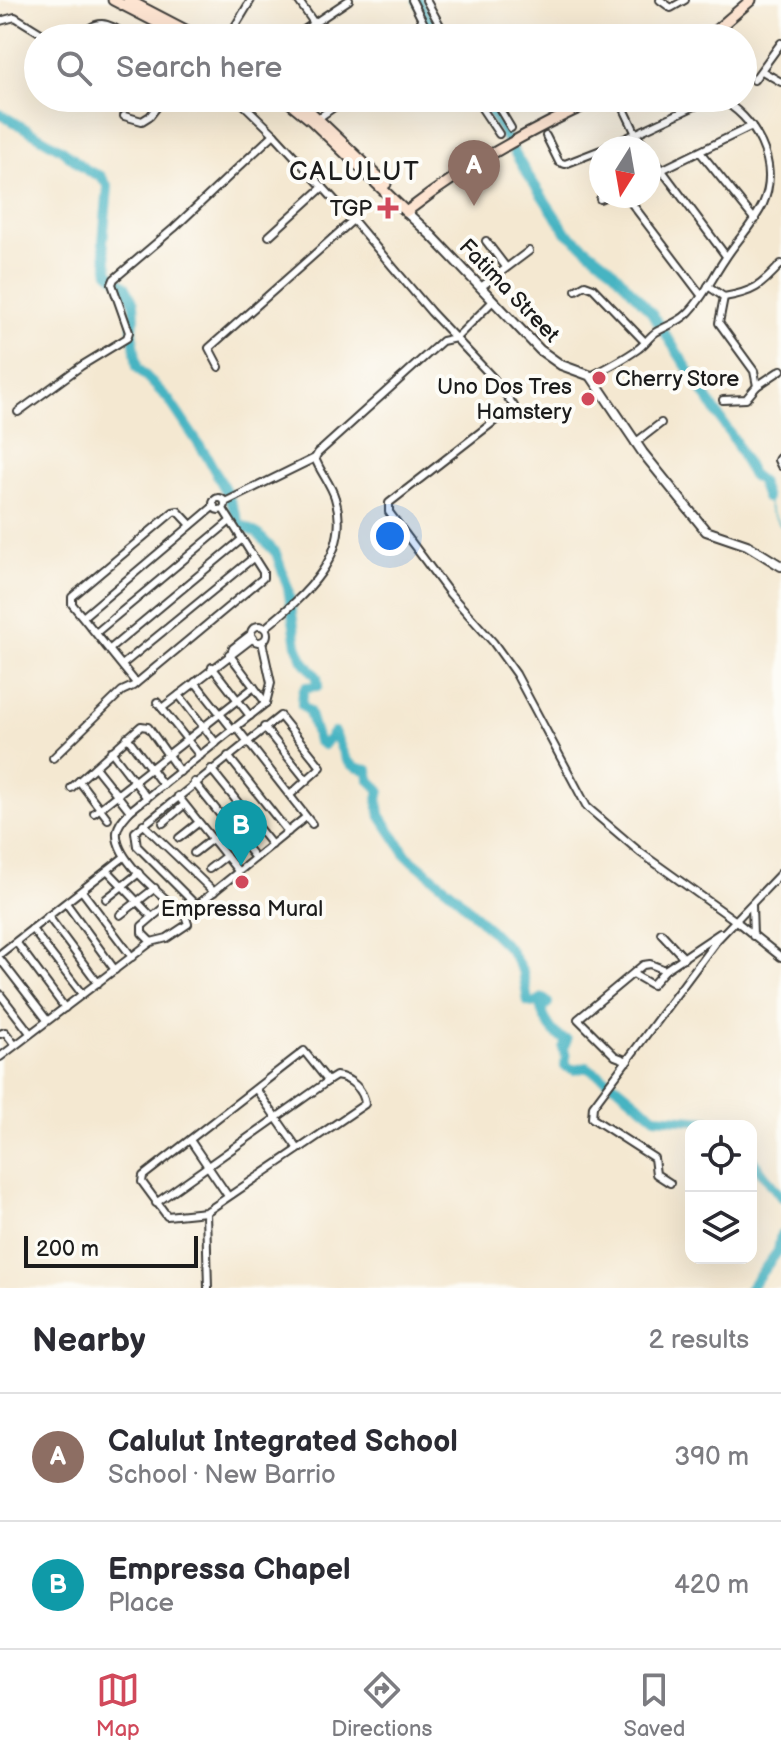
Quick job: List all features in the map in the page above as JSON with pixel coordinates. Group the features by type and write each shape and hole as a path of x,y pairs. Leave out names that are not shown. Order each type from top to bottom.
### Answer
{"main road":[{"path":"113,0 132,3 173,24"},
{"path":"723,24 751,0"},
{"path":"132,3 165,24"},
{"path":"304,112 315,120"},
{"path":"308,112 408,211 542,125 570,112"}],"street":[{"path":"236,24 251,0"},
{"path":"298,0 314,23 349,0"},
{"path":"412,0 428,24"},
{"path":"426,0 432,24"},
{"path":"660,0 674,8 685,0"},
{"path":"0,21 15,17 26,24"},
{"path":"757,77 781,43"},
{"path":"762,71 781,82"},
{"path":"124,116 142,121 153,112"},
{"path":"251,112 353,220 512,402 514,409 389,503 387,509 450,594 493,642 516,674 587,807 641,853 781,957"},
{"path":"315,120 327,112"},
{"path":"484,112 499,134"},
{"path":"501,112 511,128"},
{"path":"626,112 636,134"},
{"path":"632,136 684,112"},
{"path":"738,112 752,126 763,145 772,172 769,190 755,220 726,256 685,317 658,331 634,352 591,376 635,443 681,504 706,531 747,545 781,566"},
{"path":"726,256 661,170 752,126"},
{"path":"18,412 81,366 127,338 127,326 112,284 116,277 174,228 274,134"},
{"path":"546,136 559,162 565,164 589,155"},
{"path":"700,152 755,220"},
{"path":"269,236 323,187"},
{"path":"635,208 701,295"},
{"name":"Fatima Street","path":"408,211 540,350 561,365 591,376"},
{"path":"219,367 209,348 353,220"},
{"path":"486,241 506,267"},
{"path":"481,287 529,251"},
{"path":"708,286 724,297 755,290 781,264"},
{"path":"576,290 585,285 593,288 645,342"},
{"path":"724,297 719,323 754,371 757,386"},
{"path":"225,504 315,458 384,391 442,341 456,338 493,301"},
{"path":"723,400 746,399 757,386 781,370"},
{"path":"635,443 661,423"},
{"path":"200,756 159,705 179,695 230,654 233,648 252,636 255,627 265,628 297,603 326,568 339,521 334,494 315,458"},
{"path":"53,758 122,691 136,683 261,580 263,572 229,522 222,499 216,499 214,506 84,616"},
{"path":"136,683 71,600 74,594 173,512 181,513 191,525"},
{"path":"97,632 229,522"},
{"path":"110,649 241,540"},
{"path":"122,665 253,558"},
{"path":"262,642 267,636 265,628"},
{"path":"0,1057 151,942 167,938 186,927 188,920 185,915 124,857 117,842 117,831 130,811 266,703 271,683 262,642 252,636"},
{"path":"230,654 266,703"},
{"path":"212,667 250,716"},
{"path":"195,682 248,741 312,824"},
{"path":"98,811 254,687"},
{"path":"179,695 216,743"},
{"path":"197,906 137,846 135,832 264,727 283,716 320,763 320,771 290,795"},
{"path":"71,788 127,737 145,725 180,772"},
{"path":"264,727 307,781"},
{"path":"127,737 163,785"},
{"path":"111,751 147,798"},
{"path":"228,756 288,832"},
{"path":"95,767 130,811"},
{"path":"211,769 272,845"},
{"path":"79,781 98,811 108,819"},
{"path":"194,782 255,858"},
{"path":"178,796 238,871"},
{"path":"163,823 184,805"},
{"path":"185,915 306,817"},
{"path":"179,838 198,823"},
{"path":"143,824 214,892"},
{"path":"194,853 212,839"},
{"path":"209,869 226,856"},
{"path":"47,1020 0,956 124,857"},
{"path":"108,871 152,917"},
{"path":"106,899 139,873"},
{"path":"633,974 652,985 665,970 726,930 781,873"},
{"path":"120,915 155,888"},
{"path":"82,891 132,957"},
{"path":"151,942 141,929 170,902"},
{"path":"66,903 115,970"},
{"path":"752,905 753,936"},
{"path":"48,916 98,983"},
{"path":"32,929 82,994"},
{"path":"670,1183 656,1174 654,1158 592,1118 593,1106 726,930"},
{"path":"661,933 684,958"},
{"path":"16,942 65,1008"},
{"path":"628,1061 615,1056 578,1019 646,964 665,970"},
{"path":"0,994 3,1004 30,1033"},
{"path":"0,1034 5,1032 15,1045"},
{"path":"156,1203 336,1076 348,1078 367,1102 206,1212 167,1216 156,1203 142,1182 143,1176 304,1051 328,1081"},
{"path":"256,1089 298,1149"},
{"path":"190,1140 228,1196"},
{"path":"206,1212 208,1288"}],"waterway":[{"path":"417,0 431,24"},
{"path":"491,112 566,232 610,267 651,312 735,441 751,474 760,481 766,498"},
{"path":"0,114 61,149 88,171 101,176 108,187 103,242 109,272 125,286 134,303 132,326 137,367 169,400 206,455 240,524 258,534 276,553 288,588 297,645 303,660 317,677 318,686 306,687 303,692 302,705 309,711 318,741 324,745 334,732 348,762 368,770 369,779 380,790 380,815 407,856 454,894 510,950 523,972 528,1002 534,1003 543,998 548,1003 541,1009 548,1023 558,1036 567,1040 563,1048 565,1066 575,1070 586,1067 617,1086 655,1117 695,1120"},
{"path":"766,498 781,526"},
{"path":"757,1166 781,1197"},
{"path":"750,1288 778,1251 781,1234"}],"place":[{"name":"Calulut Integrated School","path":"474,206"},
{"name":"TGP","path":"388,208"},
{"name":"Cherry Store","path":"599,378"},
{"name":"Uno Dos Tres Hamstery","path":"588,399"},
{"name":"Empressa Chapel","path":"241,866"},
{"name":"Empressa Mural","path":"242,882"}],"district":[{"name":"CALULUT","path":"355,171"}]}
